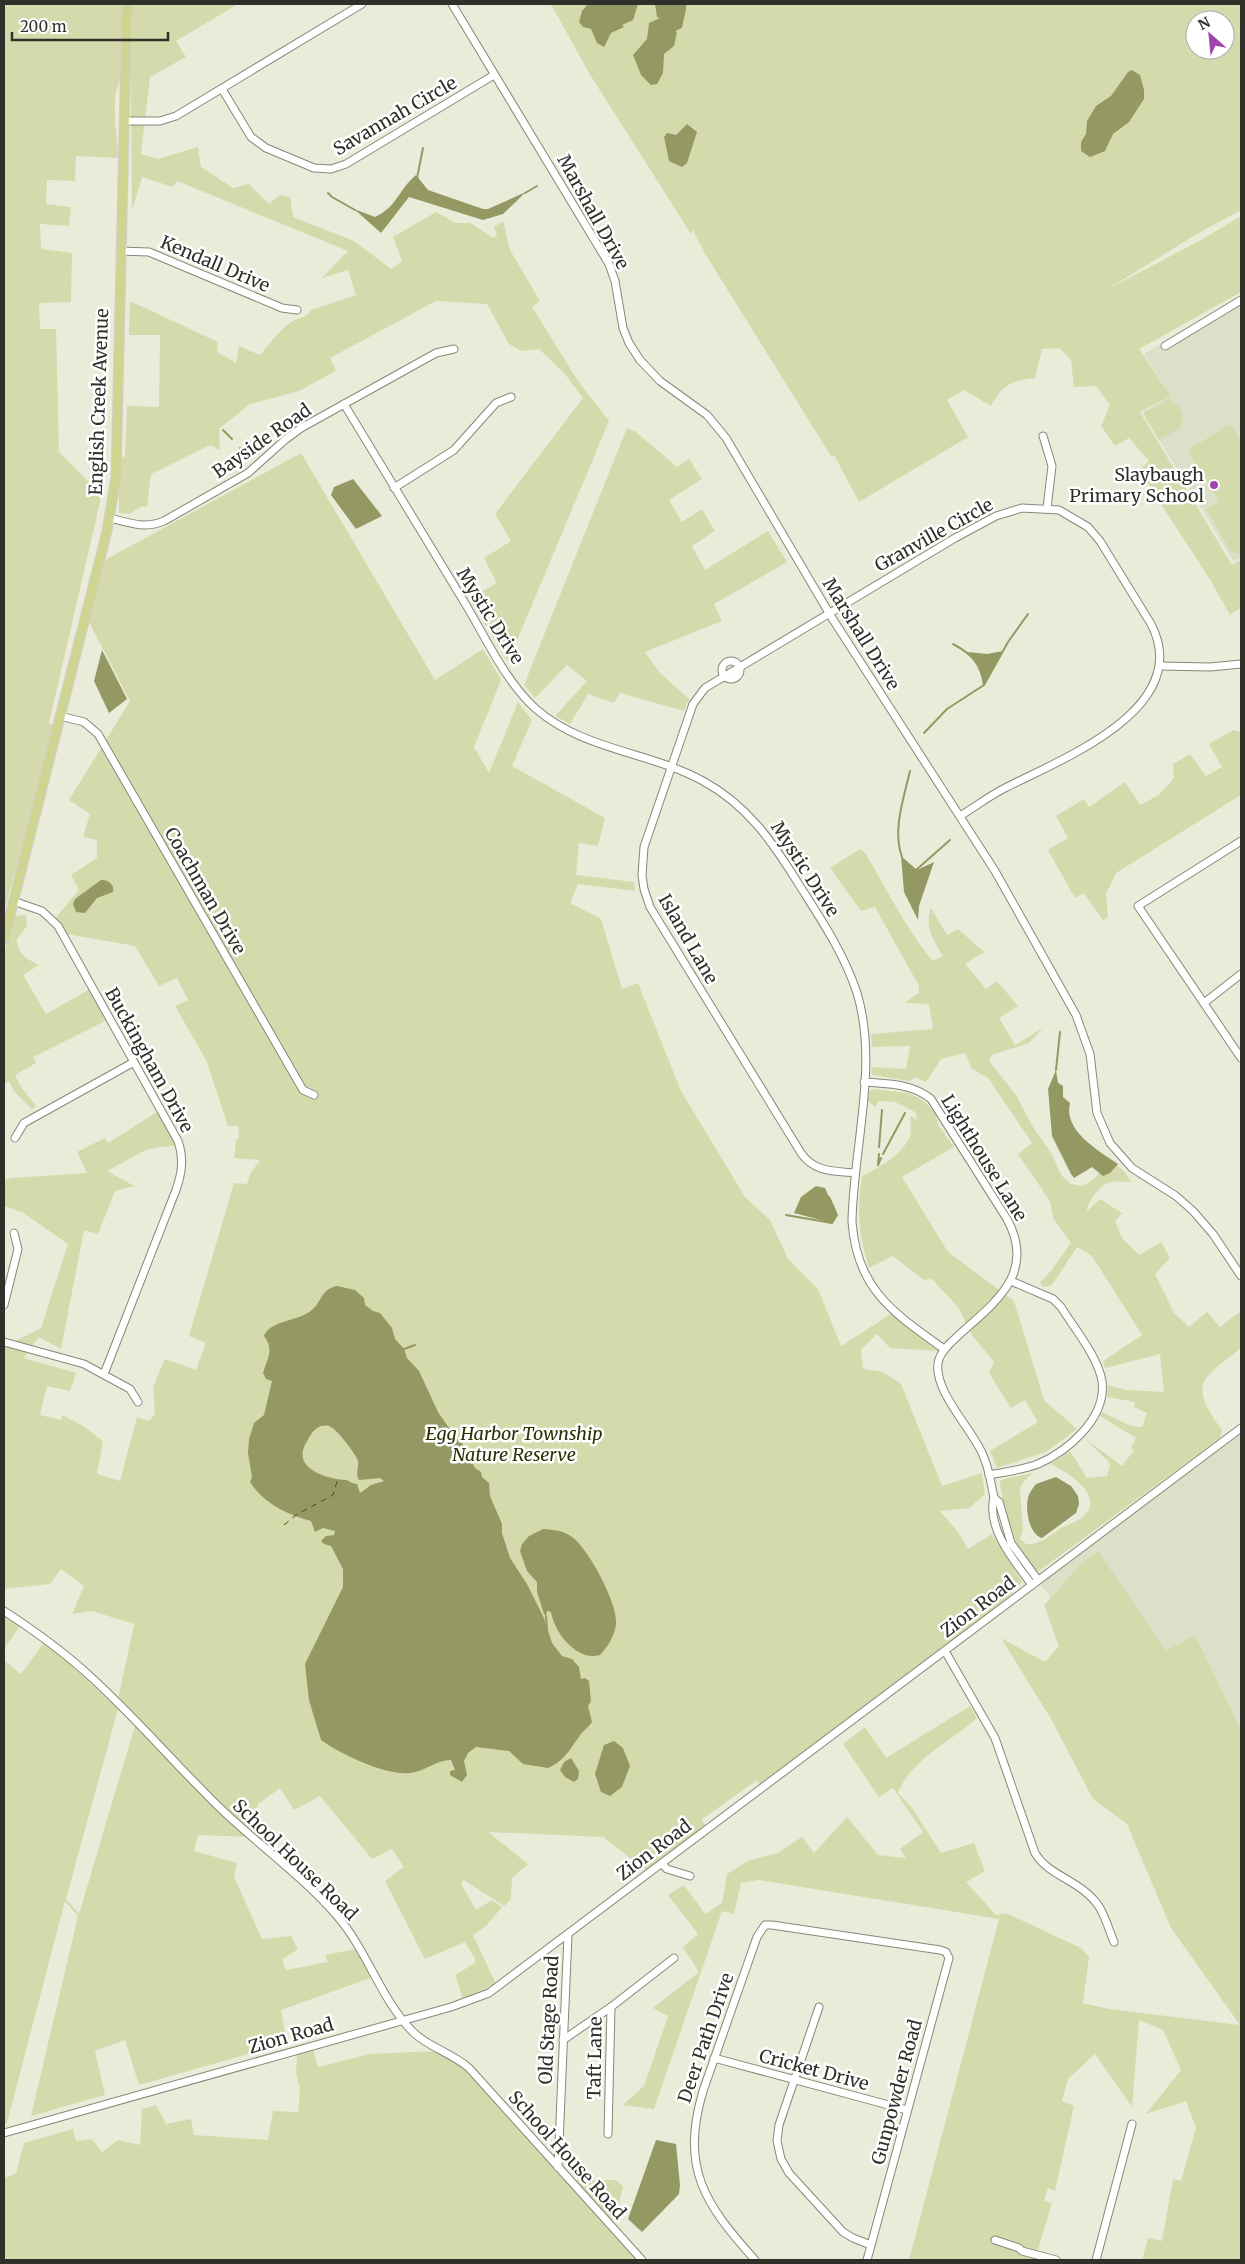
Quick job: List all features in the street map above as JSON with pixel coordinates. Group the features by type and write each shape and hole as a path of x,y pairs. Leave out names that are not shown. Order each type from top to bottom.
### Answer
{"main road":[{"name":"English Creek Avenue","path":"4,939 110,518 116,477 127,4"}],"street":[{"path":"124,121 168,119 222,89 362,4"},
{"name":"Marshall Drive","path":"452,4 609,264 615,281 622,323 633,350 653,376 699,408 720,429 829,612 995,871 1079,1021 1090,1054 1097,1113 1110,1143 1132,1168 1176,1196 1198,1216 1241,1276"},
{"name":"Savannah Circle","path":"222,89 248,132 258,144 308,166 326,169 346,164 494,75"},
{"name":"Kendall Drive","path":"120,251 146,252 282,308 297,310"},
{"path":"1165,346 1241,300"},
{"name":"Bayside Road","path":"110,518 142,526 153,525 164,520 248,473 293,433 436,353 454,349"},
{"path":"394,488 454,450 496,403 511,397"},
{"name":"Mystic Drive","path":"344,404 509,676 527,700 547,718 566,730 588,740 672,767 700,779 720,792 753,819 776,846 830,935 847,968 859,1002 865,1046 864,1082 852,1204 853,1236 860,1262 868,1280 892,1310 944,1349"},
{"path":"1043,436 1052,466 1047,508"},
{"name":"Granville Circle","path":"829,612 996,516 1022,508 1047,508 1061,511 1081,522 1100,541 1156,634 1160,651 1160,666 1154,686 1144,702 1111,730 1054,764 997,792 960,816"},
{"name":"Island Lane","path":"740,667 829,612"},
{"name":"Island Lane","path":"727,662 736,662 740,667 737,678 731,680 723,676 722,669 727,662"},
{"path":"1160,666 1210,667 1241,664"},
{"name":"Island Lane","path":"723,676 705,688 695,699 643,852 642,874 648,902 804,1158 820,1169 855,1174"},
{"name":"Coachman Drive","path":"60,716 84,722 98,734 303,1090 314,1095"},
{"path":"1241,841 1138,906 1241,1058"},
{"name":"Buckingham Drive","path":"13,901 42,911 58,926 178,1141 182,1164 176,1190 104,1374"},
{"path":"1204,1003 1241,974"},
{"path":"15,1138 24,1123 134,1062"},
{"name":"Lighthouse Lane","path":"864,1082 916,1089 926,1095 937,1106 1012,1228 1017,1255 1011,1281 1000,1298 944,1349"},
{"path":"4,1305 18,1250 14,1233"},
{"path":"989,1475 1030,1466 1063,1450 1086,1427 1097,1411 1101,1395 1102,1382 1098,1369 1061,1307 1053,1299 1011,1281"},
{"path":"4,1342 65,1358 104,1374 130,1389 138,1402"},
{"path":"944,1349 938,1365 940,1384 981,1451 994,1498 999,1502 1010,1543 1035,1582"},
{"name":"Zion Road","path":"4,2133 466,2003 489,1993 1241,1428"},
{"name":"School House Road","path":"4,1611 53,1645 91,1677 220,1808 335,1914 359,1947 403,2021 417,2036 447,2052 466,2066 642,2260"},
{"path":"945,1651 995,1738 1035,1853 1046,1866 1094,1899 1114,1942"},
{"path":"662,1864 667,1869 690,1876"},
{"name":"Deer Path Drive","path":"755,2260 716,2214 706,2195 697,2166 694,2141 697,2111 760,1929 765,1925 778,1925 926,1948"},
{"name":"Old Stage Road","path":"558,2168 568,1934"},
{"name":"Gunpowder Road","path":"867,2260 949,1964 946,1952 926,1948"},
{"path":"563,2040 674,1958"},
{"name":"Taft Lane","path":"608,2134 611,2006"},
{"path":"819,2007 777,2134 782,2159 789,2172 843,2232 871,2245"},
{"name":"Cricket Drive","path":"714,2058 907,2110"},
{"path":"1096,2260 1132,2124"},
{"path":"995,2240 1019,2248 1022,2251 1056,2260"}],"shaded area":[{"path":"588,4 638,4 633,20 611,33 604,47 597,43 591,29 583,27 579,22 582,11"},
{"path":"655,4 686,4 686,6 682,28 675,31 677,32 674,46 664,54 663,73 657,84 651,85 641,75 633,55 647,39 649,23 660,18 657,17"},
{"path":"1132,70 1140,75 1144,99 1129,122 1113,134 1105,151 1090,157 1081,151 1081,142 1086,134 1087,121 1096,106 1111,96 1128,72"},
{"path":"687,124 697,132 687,163 682,167 669,161 664,137 667,133 676,135"},
{"path":"416,175 428,190 483,209 488,209 526,192 503,214 483,220 409,197 381,233 354,209 375,217 393,203"},
{"name":"Slaybaugh Primary School","path":"1241,297 1241,558 1234,562 1142,412 1171,396 1144,354"},
{"path":"353,479 382,516 356,529 331,495 334,487"},
{"path":"102,650 127,699 109,713 94,681"},
{"path":"1003,651 984,685 979,667 968,652 987,654"},
{"path":"901,856 917,870 934,862 919,906 918,920 904,892"},
{"path":"101,880 106,880 110,883 113,887 113,892 97,898 85,913 76,912 73,904 75,899"},
{"path":"1056,1070 1058,1083 1063,1086 1063,1097 1070,1103 1069,1113 1077,1131 1084,1139 1118,1164 1110,1173 1103,1176 1092,1167 1074,1178 1071,1174 1052,1136 1048,1089"},
{"path":"816,1186 825,1188 837,1215 832,1223 794,1213 801,1197"},
{"path":"337,1286 355,1290 364,1298 365,1305 373,1311 380,1313 392,1328 395,1339 404,1349 407,1358 419,1371 438,1412 456,1438 462,1443 475,1468 481,1472 482,1477 489,1483 490,1496 502,1524 502,1533 510,1558 527,1584 544,1618 552,1643 562,1656 572,1659 579,1667 581,1679 585,1678 589,1681 591,1701 588,1706 592,1722 563,1758 548,1768 523,1764 509,1751 476,1747 468,1753 464,1761 467,1775 462,1782 450,1775 450,1771 455,1770 451,1760 446,1760 416,1772 401,1773 364,1763 321,1740 309,1700 305,1664 343,1587 343,1569 331,1546 321,1541 326,1536 334,1535 335,1531 323,1528 315,1532 311,1521 285,1512 262,1496 250,1482 252,1477 248,1453 249,1439 254,1423 264,1415 272,1381 266,1379 263,1373 269,1349 264,1336 267,1330 310,1312 326,1291","holes":["322,1426 332,1428 354,1453 358,1461 357,1475 359,1480 380,1478 384,1481 371,1485 360,1493 357,1484 321,1475 307,1466 303,1460 306,1443 314,1431"]},
{"path":"1241,1430 1241,1877 1038,1580"},
{"path":"1056,1477 1071,1486 1078,1496 1079,1504 1076,1513 1042,1538 1031,1527 1027,1509 1028,1498 1036,1484"},
{"path":"543,1529 565,1533 579,1543 594,1564 608,1591 616,1616 616,1625 610,1641 600,1655 591,1656 575,1650 562,1636 553,1620 551,1612 547,1611 546,1616 544,1614 537,1592 537,1582 527,1571 520,1551 522,1544 529,1536"},
{"path":"614,1741 623,1748 630,1766 622,1787 610,1796 601,1792 595,1774 604,1745"},
{"path":"571,1758 579,1771 578,1779 574,1782 565,1777 560,1770 564,1762"},
{"path":"656,2140 676,2144 680,2185 679,2194 642,2232 628,2219"}],"green space":[{"path":"4,4 122,4 122,73 115,95 115,122 119,158 76,156 75,181 47,180 46,204 71,207 69,226 40,224 41,249 72,253 71,302 39,303 40,329 56,329 59,452 100,493 100,502 49,723 55,725 4,912"},
{"path":"130,4 238,4 176,41 186,57 150,77 141,154 158,159 198,147 201,167 233,188 249,184 269,204 280,195 290,197 293,217 354,241 391,269 402,261 393,237 436,212 456,223 471,223 493,238 497,236 494,227 503,221 510,250 540,301 532,307 578,381 609,421 508,662 469,599 497,583 484,558 511,541 495,514 583,398 565,374 539,349 521,351 509,344 487,304 436,301 330,358 336,371 299,391 250,404 219,429 220,450 210,445 151,474 147,507 142,506 129,514 119,513 119,460 125,456 127,406 159,407 160,335 129,335 130,301 218,342 217,352 236,363 239,346 260,355 291,322 304,317 311,310 356,295 348,270 322,278 348,251 177,181 173,187 142,177 132,210"},
{"path":"551,4 1241,4 1241,210 1197,234 1108,289 1201,240 1241,216 1241,292 1139,349 1171,396 1140,412 1232,565 1241,560 1241,608 1230,615 1211,581 1139,470 1149,461 1129,438 1115,446 1101,426 1110,405 1096,386 1074,387 1071,360 1059,348 1042,349 1035,378 1020,380 1004,388 991,406 964,390 947,400 968,437 859,502 834,455 831,456 704,252 693,230 691,234 589,73"},
{"path":"1170,399 1181,412 1182,423 1180,428 1159,440 1143,413"},
{"path":"1230,424 1241,442 1241,555 1231,552 1206,509 1219,502 1188,450"},
{"path":"627,428 636,432 677,467 689,459 702,479 669,500 682,522 702,509 715,531 692,546 705,570 768,531 787,562 714,604 722,621 645,652 659,672 689,699 684,711 620,693 614,703 588,694 570,724 555,716 587,681 567,665 535,698 524,685"},
{"name":"Egg Harbor Township Nature Reserve","path":"301,453 435,680 483,649 501,680 474,747 489,773 518,702 532,720 512,766 605,818 598,846 579,843 576,875 634,882 635,891 578,884 570,903 601,919 622,989 638,983 681,1091 745,1197 770,1220 788,1259 818,1289 841,1346 894,1312 919,1331 939,1351 890,1348 877,1334 861,1350 863,1369 883,1372 901,1384 942,1486 982,1473 985,1494 969,1508 940,1511 958,1532 968,1549 992,1534 1022,1582 1007,1599 760,1785 757,1780 701,1820 706,1826 647,1871 603,1837 488,1832 528,1864 512,1878 511,1899 504,1906 464,1880 461,1884 476,1910 492,1900 502,1907 486,1926 473,1935 496,1984 463,1999 455,1975 475,1963 475,1959 465,1942 425,1959 385,1881 404,1867 392,1849 372,1859 320,1796 294,1810 280,1788 258,1804 250,1837 198,1835 194,1851 237,1863 234,1877 262,1939 291,1936 298,1949 282,1960 286,1970 328,1962 325,1955 356,1949 373,1977 281,2010 287,2043 139,2085 125,2040 95,2051 105,2095 31,2116 78,1916 65,1901 7,2123 4,2124 4,1660 21,1674 45,1641 118,1709 66,1899 79,1914 137,1719 118,1699 136,1616 134,1624 92,1611 72,1614 84,1586 61,1569 50,1584 4,1589 4,1343 9,1344 41,1328 68,1244 22,1212 4,1206 4,1180 87,1173 77,1152 105,1138 108,1143 160,1110 179,1145 148,1149 107,1171 134,1186 115,1191 98,1234 84,1230 61,1349 39,1337 24,1358 76,1373 70,1391 47,1386 40,1415 61,1420 62,1415 83,1426 103,1441 97,1474 120,1481 137,1417 149,1421 155,1414 153,1387 165,1359 196,1370 206,1343 189,1336 234,1183 247,1184 250,1174 260,1160 234,1158 236,1139 239,1139 238,1126 228,1126 206,1060 175,1006 188,1000 177,978 159,986 135,946 61,933 53,921 79,890 71,875 97,858 97,840 83,837 90,814 69,800 130,701 89,622 105,560"},
{"path":"1233,730 1241,732 1241,795 1116,873 1106,894 1108,917 1103,920 1084,893 1075,898 1048,850 1068,838 1056,816 1084,799 1089,807 1125,782 1140,805 1159,795 1174,778 1173,764 1190,754 1206,776 1222,767 1209,744"},
{"path":"860,849 865,853 904,921 931,959 934,961 943,956 933,939 929,927 931,908 947,935 958,929 984,952 965,964 986,989 997,981 1018,1006 999,1018 1015,1045 1044,1027 1029,1043 992,1055 989,1061 1016,1095 1033,1127 1050,1151 1062,1176 1071,1184 1083,1186 1095,1178 1109,1160 1124,1171 1131,1182 1107,1183 1092,1198 1087,1211 1100,1199 1122,1213 1115,1221 1122,1238 1139,1255 1161,1242 1170,1258 1155,1274 1174,1313 1189,1327 1207,1312 1220,1327 1241,1311 1241,1348 1209,1375 1204,1383 1202,1392 1211,1414 1222,1430 1220,1438 1039,1571 1031,1566 1018,1545 1007,1517 1000,1481 1032,1473 1021,1485 1020,1491 1023,1531 1020,1539 1026,1544 1040,1542 1085,1515 1090,1507 1090,1499 1087,1492 1074,1478 1051,1464 1070,1451 1087,1478 1107,1476 1110,1466 1108,1461 1084,1438 1122,1466 1134,1450 1131,1448 1136,1438 1100,1416 1102,1412 1131,1426 1142,1427 1147,1413 1134,1407 1135,1402 1107,1397 1108,1385 1126,1390 1164,1392 1160,1354 1105,1368 1103,1361 1142,1335 1092,1256 1077,1247 1054,1282 1050,1286 1042,1287 1040,1282 1050,1272 1071,1243 1053,1218 1050,1201 1018,1154 1032,1143 988,1078 972,1069 965,1053 941,1059 926,1082 915,1077 909,1081 872,1075 871,1067 906,1069 910,1046 872,1047 871,1034 933,1029 929,1004 904,1003 919,993 919,986 875,907 861,911 830,868"},
{"path":"26,915 27,926 17,939 17,944 21,952 30,961 39,965 23,975 46,1014 90,989 107,1020 33,1057 36,1063 15,1075 21,1087 36,1106 32,1109 14,1091 9,1081 4,1084 4,952 15,916"},
{"path":"872,1089 908,1093 923,1100 936,1114 938,1125 954,1147 902,1177 948,1252 1014,1301 1044,1400 1077,1429 1046,1452 997,1468 990,1451 1038,1422 1025,1400 1011,1408 989,1373 994,1362 972,1335 958,1307 932,1279 924,1280 893,1256 869,1268 860,1222 859,1201 862,1176 876,1169 902,1149 910,1136 910,1116 918,1120 915,1112 895,1102 879,1101 875,1107 868,1101 869,1092"},
{"path":"1098,1551 1166,1651 1195,1635 1241,1730 1241,2260 1142,2260 1148,2238 1162,2241 1173,2179 1181,2181 1196,2128 1186,2101 1146,2114 1181,2070 1163,2030 1139,2020 1132,2107 1095,2054 1068,2079 1062,2101 1074,2106 1055,2191 1048,2188 1044,2201 1052,2203 1035,2260 909,2260 999,1919 759,1880 741,1883 734,1914 722,1911 654,2109 623,2105 644,2086 668,2016 653,2008 699,1972 683,1947 698,1934 668,1895 684,1885 705,1914 722,1903 727,1874 748,1861 778,1853 802,1837 814,1853 847,1817 878,1855 906,1858 900,1849 923,1832 893,1788 879,1797 843,1744 865,1727 886,1758 970,1706 977,1718 922,1760 904,1781 898,1793 912,1808 941,1853 974,1843 985,1871 966,1882 996,1915 1006,1913 1081,1948 1089,1957 1083,2003 1109,2009 1240,2025 1171,1928 1127,1824 1093,1799 1051,1719 1001,1638 1045,1662 1059,1646 1044,1605 1080,1565"},
{"path":"4,1614 22,1623 4,1649"},
{"path":"313,2049 318,2067 369,2054 438,2051 460,2065 568,2180 615,2180 623,2186 616,2218 607,2222 641,2260 4,2260 4,2178 16,2173 24,2143 73,2129 76,2141 92,2139 102,2152 118,2140 140,2145 142,2109 156,2105 166,2124 191,2119 194,2135 268,2140 273,2111 298,2112 300,2089 296,2073 297,2054"}],"waterway":[{"path":"417,178 423,148"},
{"path":"525,193 537,186"},
{"path":"328,193 355,210"},
{"path":"223,430 232,439"},
{"path":"240,448 244,453"},
{"path":"924,733 947,709 984,685 1008,642 1028,614"},
{"path":"953,644 970,656 978,665 984,685"},
{"path":"902,857 899,847 899,825 910,771"},
{"path":"916,870 950,840"},
{"path":"1056,1070 1060,1032"},
{"path":"879,1147 882,1110"},
{"path":"883,1154 905,1113"},
{"path":"879,1154 878,1165 881,1158"},
{"path":"786,1215 832,1223 837,1215 829,1197"},
{"path":"404,1349 415,1345"},
{"path":"546,1616 547,1630"}],"ferry route":[{"path":"284,1525 296,1515 333,1495 338,1478"}],"place":[{"name":"Slaybaugh Primary School","path":"1214,485"}]}
